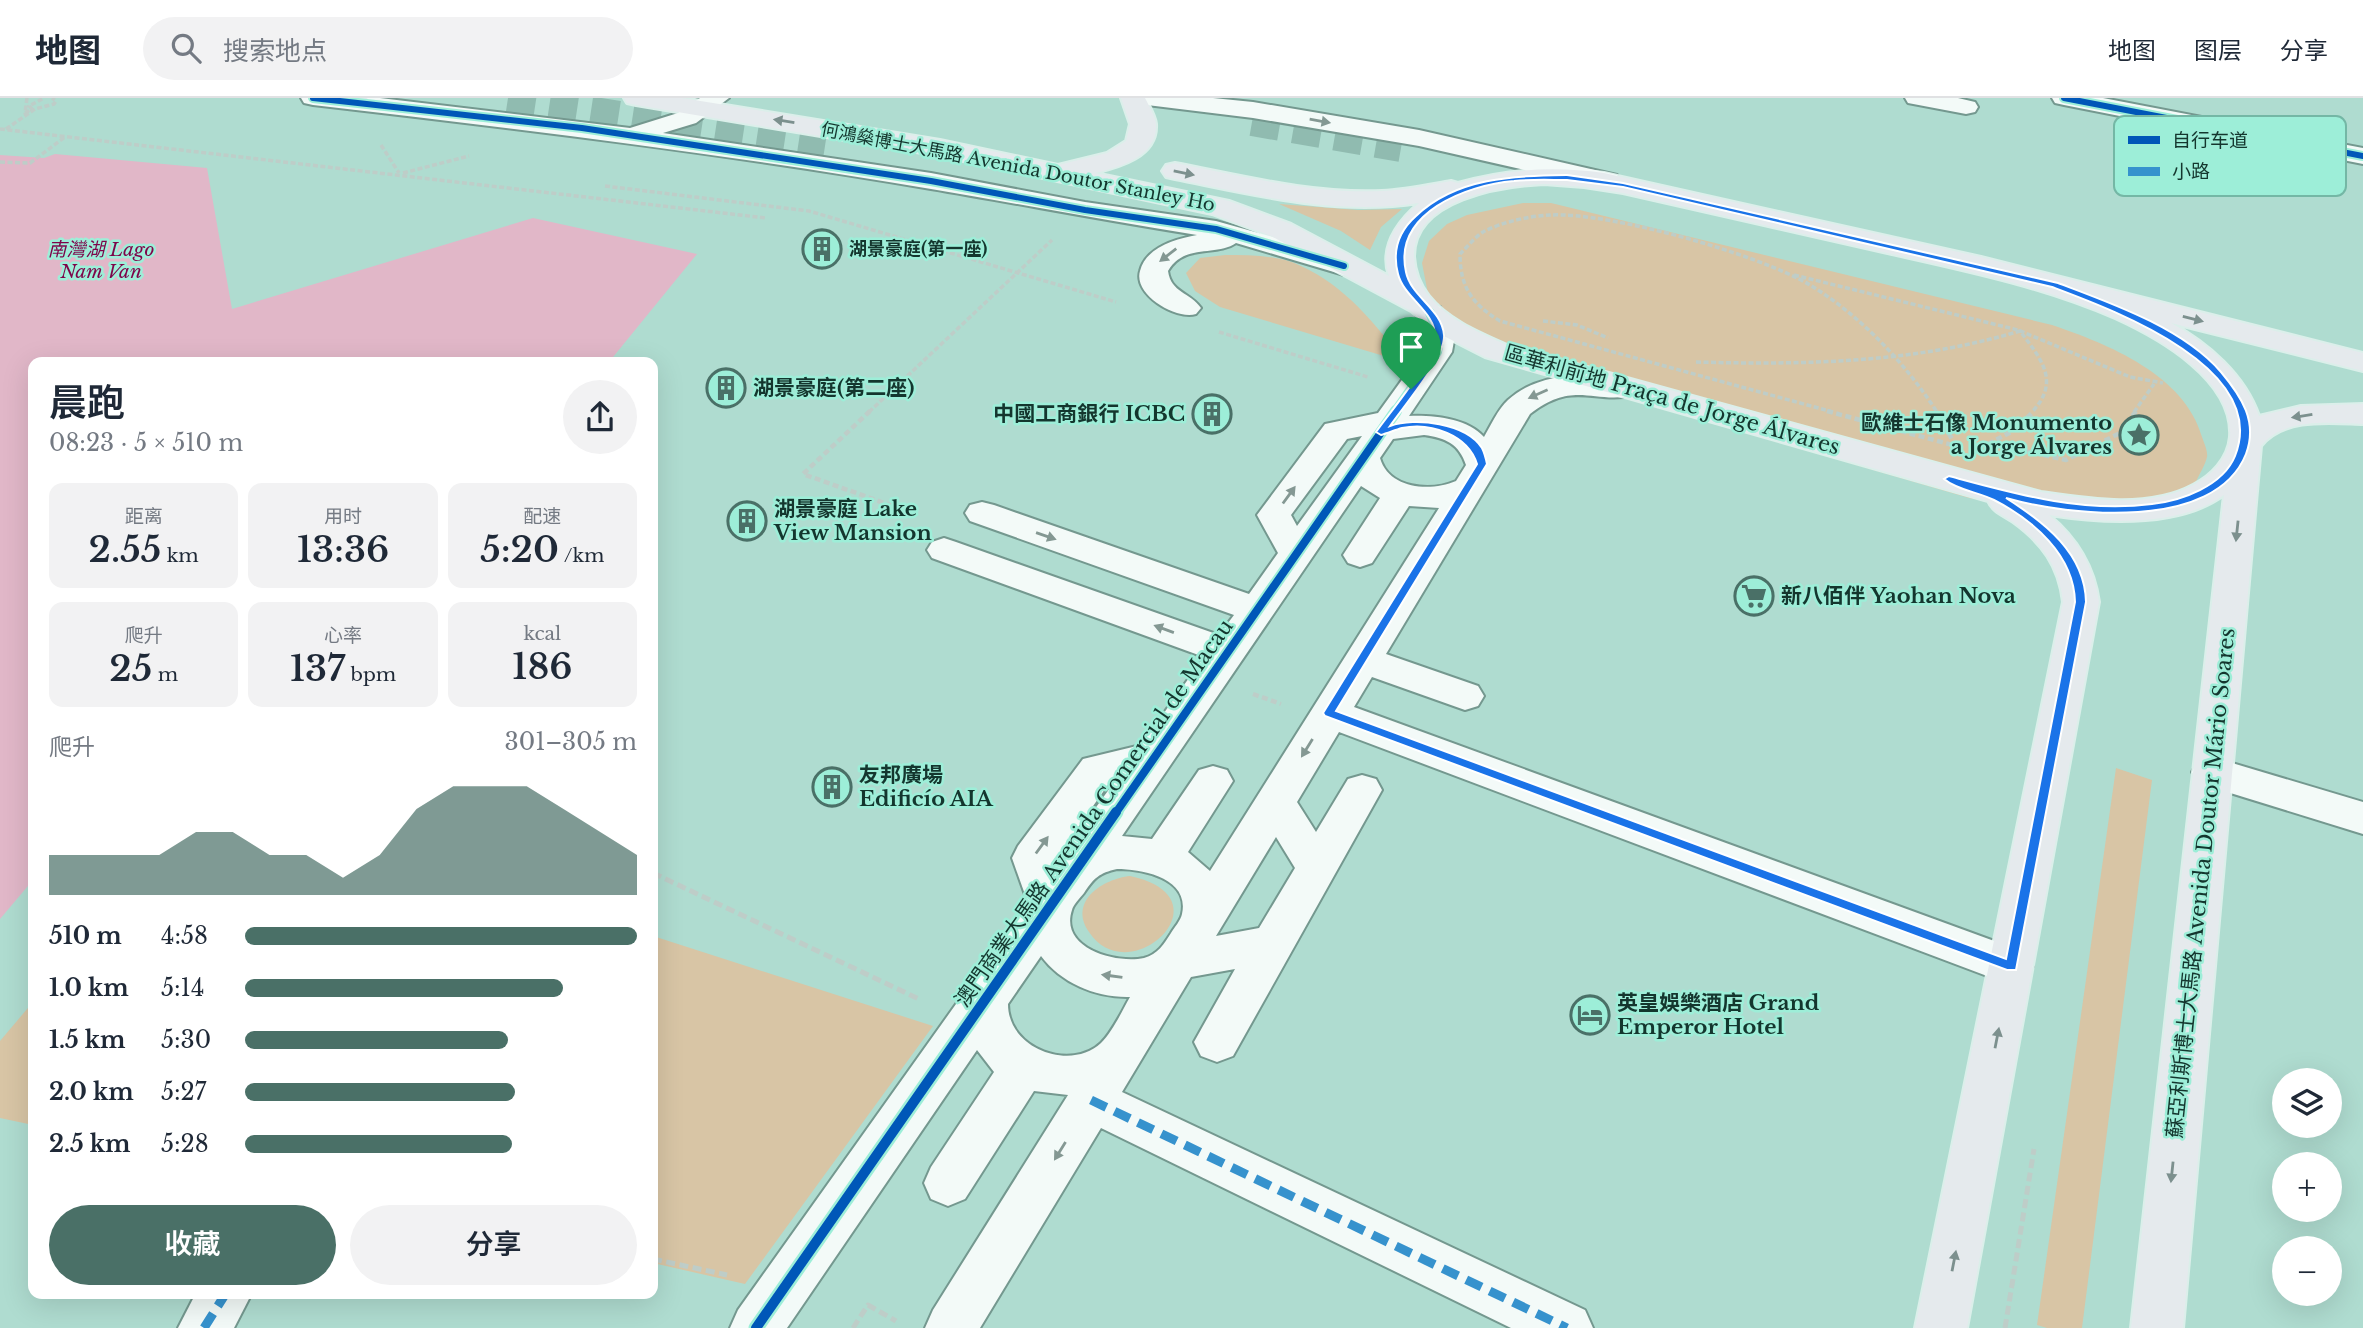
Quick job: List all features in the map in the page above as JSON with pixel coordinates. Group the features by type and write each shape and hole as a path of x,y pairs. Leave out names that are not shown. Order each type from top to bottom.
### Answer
{"main road":[{"name":"何鴻燊博士大馬路 Avenida Doutor Stanley Ho","path":"636,98 711,103 1054,171 1219,207 1281,230 1426,309"},
{"name":"何鴻燊博士大馬路 Avenida Doutor Stanley Ho","path":"776,98 957,129 1272,189 1380,199 1488,183"},
{"path":"1054,171 1117,160 1139,142 1144,126 1133,98"},
{"name":"區華利前地 Praça de Jorge Álvares","path":"2055,285 1623,185 1553,177 1488,183 1464,189 1434,203 1404,235 1399,250 1400,266 1409,289 1426,309 1459,334 1492,333 1624,387 1958,457 2015,498 2068,508 2104,510 2153,508 2181,501 2215,486 2237,464 2246,439"},
{"path":"2055,285 2363,362"},
{"path":"2055,285 2146,321 2197,354 2225,382 2238,402 2245,421 2246,439"},
{"path":"2246,439 2268,424 2289,418 2325,413 2363,414"},
{"name":"蘇亞利斯博士大馬路 Avenida Doutor Mário Soares","path":"2157,1328 2246,439"},
{"path":"1941,1328 2081,602 2080,587 2068,557 2035,521 1997,497 1958,457"}],"street":[{"path":"313,98 354,100 621,134 931,181 1084,210 1216,229 1344,266"},
{"path":"1147,98 1259,104 1623,185"},
{"path":"1917,98 1966,107"},
{"path":"2064,98 2157,116"},
{"path":"621,134 672,124 711,103"},
{"path":"1401,148 1427,149 1444,144"},
{"path":"825,146 880,161 931,181"},
{"path":"1186,308 1158,290 1153,279 1155,267 1176,248 1214,240 1281,246"},
{"name":"澳門商業大馬路 Avenida Comercial de Macau","path":"756,1328 1440,344 1438,327 1426,309"},
{"path":"951,1328 1518,408 1536,394 1577,384 1624,387"},
{"path":"1418,424 1452,431 1477,448 1475,476 1442,498 1400,494 1382,486 1370,475 1386,425 1418,424"},
{"path":"1360,555 1400,494"},
{"path":"982,513 1257,610"},
{"path":"944,550 1219,665"},
{"path":"1362,660 1465,696"},
{"path":"1327,717 2011,966"},
{"path":"1154,757 1097,770 1033,858 1050,907 1048,916 1052,938 1067,957 1087,971 1114,978 1142,977 1167,969 1176,962 1273,943"},
{"path":"2212,772 2363,818"},
{"path":"1162,858 1213,781"},
{"path":"1217,1042 1362,789"},
{"path":"1275,800 1317,869"},
{"path":"1078,865 1106,853 1129,850 1151,853 1189,875 1200,892 1204,918"},
{"path":"978,1010 984,1007 989,1030 1003,1051 1024,1067 1052,1075 1081,1073 1108,1064 1118,1056"},
{"path":"948,1183 1024,1067"},
{"path":"1091,1100 1567,1328"},
{"path":"204,1328 222,1299"}],"path":[{"path":"27,98 25,114 32,109 29,106 31,103 44,98"},
{"path":"6,129 35,109 54,104 56,101 52,98"},
{"path":"0,128 766,218"},
{"path":"0,162 30,163 66,136"},
{"path":"390,159 399,174"},
{"path":"399,174 430,166"},
{"path":"605,186 809,211 1122,304"},
{"path":"681,208 691,197"},
{"path":"1958,457 1492,333 1460,279 1460,254 1482,233 1515,221 1549,215 1581,215 1626,224 1737,255 1789,274 2020,331 2154,384 2120,433 2066,460 1992,444 1980,444"},
{"path":"983,306 1018,273"},
{"path":"1789,274 1838,305 1894,358 1949,429 1958,457"},
{"path":"1538,321 1558,320 1584,325 1618,343"},
{"path":"1492,333 1529,322"},
{"path":"1214,331 1386,425"},
{"path":"1692,362 1754,365 1927,355 1986,343 2020,331"},
{"path":"1992,444 2022,422 2044,400 2049,383 2041,359 2020,331"},
{"path":"1639,353 1653,356"},
{"path":"1219,665 1327,717"},
{"path":"658,875 978,1010"},
{"path":"658,1260 785,1287"},
{"path":"853,1328 867,1305 899,1322"}],"shaded area":[{"path":"1523,203 1551,203 2052,325 2074,333 2120,352 2142,365 2162,379 2179,396 2193,415 2202,437 2207,452 2205,464 2196,482 2161,499 2017,507 1969,498 1535,371 1449,318 1428,294 1422,263 1429,241 1447,224 1467,215"},
{"path":"1279,204 1358,210 1402,209 1381,227 1370,250 1341,231"},
{"path":"1225,255 1274,258 1317,274 1358,307 1404,362 1220,307 1195,291 1186,273 1200,258"},
{"path":"2116,768 2152,780 2082,1328 2047,1328 2037,1325"},
{"path":"1130,876 1159,887 1172,903 1172,919 1163,935 1146,947 1127,952 1106,948 1089,932 1083,911 1086,901 1100,887"},
{"path":"658,938 933,1026 745,1284 658,1264"},
{"path":"28,1008 28,1124 0,1118 0,1041"}],"water":[{"name":"南灣湖 Lago Nam Van","path":"55,154 207,168 232,309 533,218 697,254 613,357 28,357 28,886 0,919 0,155 44,158"}],"tunnel":[{"path":"508,98 825,146"},
{"path":"1252,122 1401,148"}],"marked path":[{"path":"1329,713 2011,966"},
{"path":"1091,1100 1567,1328"},
{"path":"204,1328 222,1299"}],"cycle path":[{"path":"313,98 582,128 931,181 1085,210 1216,229 1344,266"},
{"path":"2064,98 2157,116"},
{"path":"2346,153 2363,156"},
{"path":"756,1328 1437,352 1440,335 1430,313"}],"place":[{"name":"湖景豪庭(第一座)","path":"822,249"},
{"name":"湖景豪庭(第二座)","path":"726,388"},
{"name":"中國工商銀行 ICBC","path":"1212,414"},
{"name":"歐維士石像 Monumento a Jorge Álvares","path":"2139,435"},
{"name":"湖景豪庭 Lake View Mansion","path":"747,521"},
{"name":"新八佰伴 Yaohan Nova","path":"1754,596"},
{"name":"友邦廣場 Edificío AIA","path":"832,787"},
{"name":"英皇娛樂酒店 Grand Emperor Hotel","path":"1590,1015"}],"route":[{"path":"1567,177 1623,185 1981,266 2055,285 2116,308 2173,337 2217,372 2238,402 2245,421 2246,439 2237,464 2215,486 2181,501 2153,508 2068,508 2015,498 1949,479 1997,497 2035,521 2057,542 2073,564 2080,587 2081,602 2011,966 1329,713 1482,464 1483,460 1477,448 1466,438 1436,425 1401,425 1381,432 1411,389 1437,352 1440,335 1434,318 1409,289 1402,274 1399,250 1408,228 1434,203 1464,189 1513,178 1567,177"}]}
